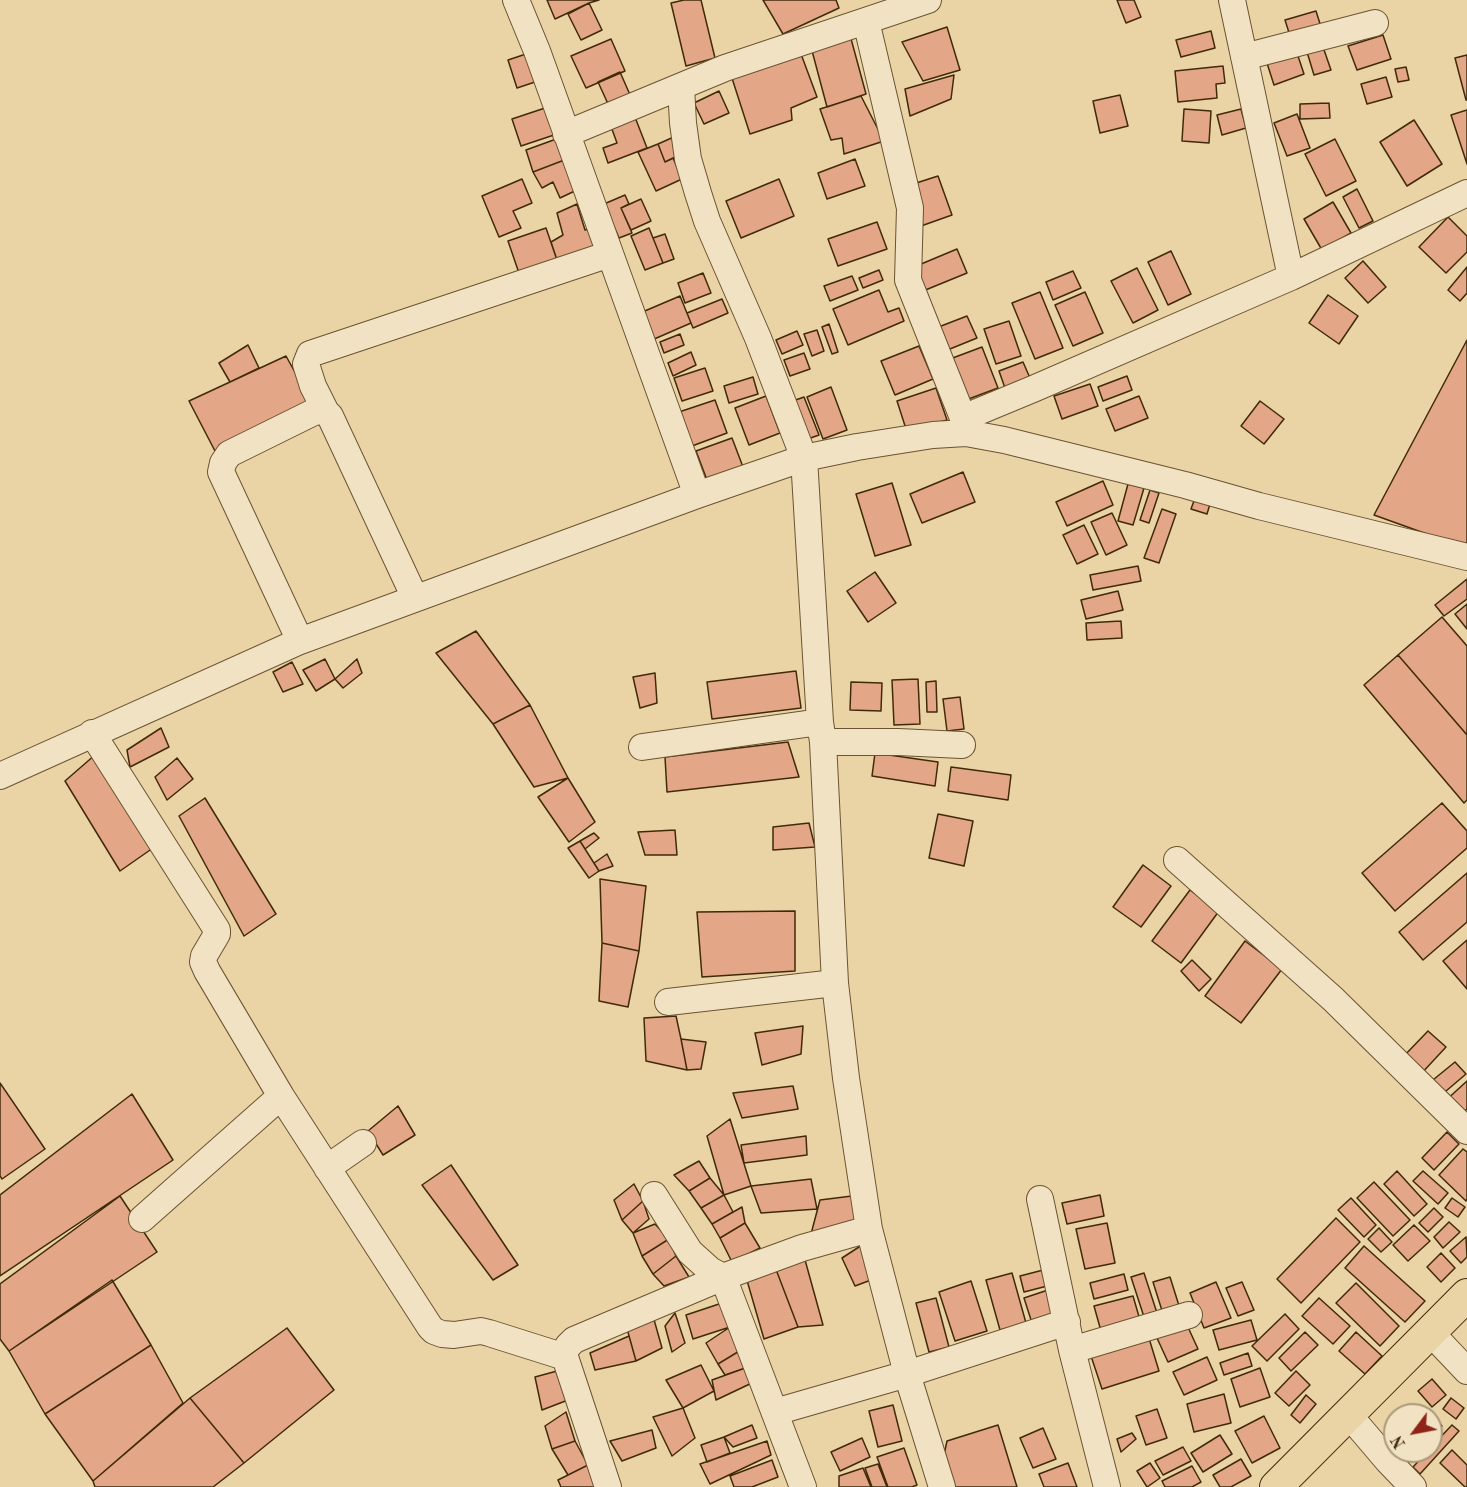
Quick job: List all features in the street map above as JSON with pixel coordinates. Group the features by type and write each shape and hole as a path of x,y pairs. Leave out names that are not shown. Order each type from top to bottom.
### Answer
{"main road":[{"path":"1276,1487 1467,1295"}],"street":[{"path":"516,0 537,51 697,495"},
{"path":"566,134 724,68 928,0"},
{"path":"1232,0 1291,277"},
{"path":"866,21 910,208 908,280 964,426 1004,440 1467,557"},
{"path":"1244,57 1375,23"},
{"path":"681,87 688,159 707,221 758,338 804,458 822,732 835,983 846,1078 869,1229 908,1374 942,1487"},
{"path":"0,776 300,641 697,495 804,458 857,447 946,434 1034,389 1291,277 1467,193"},
{"path":"415,598 333,421 326,412 314,386 306,364 310,354 610,254"},
{"path":"300,641 221,472 223,463 229,454 314,412 326,412"},
{"path":"642,747 822,732 898,742 962,746"},
{"path":"92,733 216,926 218,932 204,956 205,967 281,1096 386,1261 434,1331 453,1335 481,1331 566,1358"},
{"path":"1177,860 1333,999 1467,1131"},
{"path":"668,1002 835,983"},
{"path":"142,1219 281,1096"},
{"path":"327,1168 363,1143"},
{"path":"654,1196 690,1252 710,1270 723,1277 803,1487"},
{"path":"1040,1199 1072,1350 1107,1487"},
{"path":"608,1487 566,1358 565,1351 574,1340 723,1277 802,1248 869,1229"},
{"path":"1072,1350 1189,1315"},
{"path":"775,1412 908,1374 1067,1322"},
{"path":"1430,1332 1467,1371"},
{"path":"1348,1414 1413,1487"}],"building":[{"path":"547,0 599,0 555,19"},
{"path":"701,0 715,58 686,66 671,3"},
{"path":"763,0 836,0 839,8 783,34"},
{"path":"1117,0 1134,0 1141,17 1126,23"},
{"path":"589,3 602,30 581,40 568,14"},
{"path":"1316,11 1322,30 1291,39 1285,20"},
{"path":"947,27 960,70 923,81 902,42"},
{"path":"1211,31 1215,48 1181,57 1176,40"},
{"path":"850,35 866,94 827,107 811,47"},
{"path":"1383,35 1391,59 1357,70 1348,46"},
{"path":"611,39 625,71 586,88 571,56"},
{"path":"1323,47 1331,70 1314,75 1307,52"},
{"path":"1296,50 1304,74 1274,85 1266,60"},
{"path":"526,54 535,82 517,88 508,60"},
{"path":"801,54 817,97 791,108 792,120 750,134 730,72"},
{"path":"1467,55 1467,100 1466,100 1455,58"},
{"path":"1223,66 1225,83 1216,84 1217,98 1178,102 1175,71"},
{"path":"1406,67 1409,80 1398,82 1395,69"},
{"path":"620,72 631,97 609,106 598,82"},
{"path":"954,75 951,99 910,116 905,89"},
{"path":"1386,77 1392,97 1367,104 1361,84"},
{"path":"719,91 729,113 704,124 694,103"},
{"path":"1120,95 1128,126 1100,133 1093,101"},
{"path":"861,96 884,141 844,154 842,138 831,140 820,109"},
{"path":"1329,103 1330,118 1300,119 1300,104"},
{"path":"551,106 560,133 521,146 512,119"},
{"path":"1184,109 1211,111 1209,143 1182,141"},
{"path":"1241,109 1246,128 1222,135 1217,115"},
{"path":"1467,110 1467,164 1451,115"},
{"path":"633,112 647,148 608,163 603,148 617,143 609,121"},
{"path":"1297,114 1310,148 1287,156 1274,123"},
{"path":"1414,120 1442,164 1407,186 1380,142"},
{"path":"676,136 684,153 665,162 658,144"},
{"path":"559,138 567,159 533,172 526,150"},
{"path":"1335,139 1356,181 1326,196 1305,154"},
{"path":"658,144 665,162 673,158 682,179 656,191 638,152"},
{"path":"567,159 579,189 560,198 553,182 542,188 533,172"},
{"path":"855,159 865,186 827,199 818,173"},
{"path":"938,176 952,215 921,226 907,186"},
{"path":"522,179 532,203 513,211 521,228 499,237 482,196"},
{"path":"779,179 794,216 741,238 726,201"},
{"path":"1357,189 1373,221 1359,228 1343,197"},
{"path":"625,195 629,204 621,208 632,233 619,238 604,204"},
{"path":"641,199 651,221 631,230 621,208"},
{"path":"1333,202 1351,233 1322,250 1304,219"},
{"path":"577,204 585,230 596,227 602,248 558,263 551,242 563,235 557,213"},
{"path":"1448,217 1467,236 1467,252 1446,273 1419,247"},
{"path":"877,222 887,249 838,266 828,239"},
{"path":"546,228 558,263 520,276 508,241"},
{"path":"649,228 663,263 645,270 631,236"},
{"path":"665,234 674,259 663,263 653,238"},
{"path":"957,249 967,273 923,291 914,267"},
{"path":"1171,251 1191,294 1168,305 1148,262"},
{"path":"1363,261 1386,287 1368,303 1345,278"},
{"path":"1467,267 1467,293 1460,301 1448,290"},
{"path":"1137,268 1158,310 1133,323 1111,281"},
{"path":"879,270 883,280 863,288 859,278"},
{"path":"1073,271 1081,288 1053,300 1046,282"},
{"path":"703,273 711,293 685,303 678,283"},
{"path":"852,276 858,290 830,301 824,286"},
{"path":"879,290 888,312 899,308 904,321 848,345 833,309"},
{"path":"1040,292 1063,348 1035,359 1012,303"},
{"path":"1085,292 1103,333 1073,346 1055,305"},
{"path":"1328,295 1358,316 1339,344 1309,323"},
{"path":"680,296 691,323 652,340 640,313"},
{"path":"722,299 728,313 693,328 687,313"},
{"path":"967,316 977,338 945,351 936,328"},
{"path":"1009,321 1021,356 996,364 984,329"},
{"path":"829,324 838,352 832,354 822,327"},
{"path":"817,330 824,351 812,356 804,334"},
{"path":"797,331 803,345 782,354 776,340"},
{"path":"680,334 684,345 664,353 660,342"},
{"path":"1467,340 1467,547 1466,548 1374,515"},
{"path":"248,345 259,368 230,382 219,363"},
{"path":"919,346 933,379 895,395 881,361"},
{"path":"982,347 998,388 966,400 950,359"},
{"path":"691,352 696,365 673,376 668,363"},
{"path":"804,353 810,369 790,376 784,360"},
{"path":"286,356 313,405 215,451 189,401"},
{"path":"1023,362 1030,378 1005,388 999,371"},
{"path":"705,368 713,391 682,401 674,378"},
{"path":"1127,376 1132,390 1103,401 1098,387"},
{"path":"753,377 758,394 729,403 724,386"},
{"path":"1090,384 1098,406 1062,419 1054,396"},
{"path":"831,387 847,430 823,439 807,397"},
{"path":"936,388 947,420 907,432 897,401"},
{"path":"766,396 780,433 749,445 735,408"},
{"path":"1139,396 1148,418 1115,431 1106,409"},
{"path":"804,397 819,435 805,440 790,402"},
{"path":"715,400 727,433 692,446 679,412"},
{"path":"1260,401 1284,419 1264,444 1241,426"},
{"path":"732,438 743,467 707,480 696,451"},
{"path":"963,472 975,502 922,523 910,494"},
{"path":"1103,481 1113,505 1067,526 1056,502"},
{"path":"892,483 911,545 875,556 856,494"},
{"path":"1128,484 1144,488 1133,525 1118,521"},
{"path":"1150,490 1159,493 1149,523 1140,520"},
{"path":"1195,498 1210,504 1207,514 1191,509"},
{"path":"1162,509 1176,514 1159,563 1144,558"},
{"path":"1112,513 1127,545 1106,555 1091,522"},
{"path":"1084,525 1098,554 1077,564 1063,535"},
{"path":"1138,566 1141,581 1093,590 1090,575"},
{"path":"875,572 896,603 868,622 847,591"},
{"path":"1467,579 1467,599 1444,616 1435,605"},
{"path":"1118,591 1123,610 1086,619 1081,600"},
{"path":"1467,604 1467,629 1455,614"},
{"path":"1442,617 1467,646 1467,735 1398,655"},
{"path":"1121,621 1122,638 1087,640 1086,623"},
{"path":"476,631 530,705 493,724 436,653"},
{"path":"1398,655 1467,735 1467,800 1464,803 1364,685"},
{"path":"325,659 335,679 316,691 303,670"},
{"path":"357,659 362,673 343,688 335,679"},
{"path":"292,662 303,684 283,692 273,672"},
{"path":"796,671 801,708 712,719 707,682"},
{"path":"655,673 657,703 640,708 633,677"},
{"path":"918,679 920,724 894,725 892,680"},
{"path":"936,681 937,712 927,712 926,682"},
{"path":"851,682 882,683 881,711 850,710"},
{"path":"960,697 964,729 947,731 943,699"},
{"path":"530,705 568,778 534,787 493,724"},
{"path":"161,728 169,747 130,767 127,750"},
{"path":"788,742 799,777 667,792 665,757"},
{"path":"875,753 938,762 935,786 872,776"},
{"path":"96,754 153,848 120,871 65,781"},
{"path":"177,758 193,779 167,800 155,777"},
{"path":"951,767 1011,775 1008,800 948,791"},
{"path":"568,778 595,822 569,842 538,797"},
{"path":"205,798 276,914 244,936 179,816"},
{"path":"1442,803 1467,831 1467,848 1395,911 1362,873"},
{"path":"938,814 973,821 964,866 929,858"},
{"path":"809,823 815,847 773,850 773,827"},
{"path":"675,830 677,855 645,855 638,832"},
{"path":"594,833 599,838 585,849 580,841"},
{"path":"580,841 599,871 589,878 568,848"},
{"path":"607,854 613,866 599,871 594,863"},
{"path":"1143,865 1171,886 1141,927 1113,907"},
{"path":"1467,873 1467,922 1423,960 1399,932"},
{"path":"600,879 646,886 639,951 602,943"},
{"path":"1190,890 1219,911 1181,963 1152,941"},
{"path":"795,911 795,971 702,977 697,912"},
{"path":"1467,940 1467,989 1443,961"},
{"path":"1245,941 1282,969 1241,1023 1205,996"},
{"path":"602,943 639,951 628,1007 599,1001"},
{"path":"1192,960 1211,979 1199,991 1181,971"},
{"path":"676,1016 687,1070 646,1061 644,1018"},
{"path":"803,1026 801,1054 762,1065 755,1033"},
{"path":"1428,1031 1446,1047 1420,1075 1402,1058"},
{"path":"681,1039 706,1042 701,1069 687,1070"},
{"path":"1455,1062 1466,1074 1439,1097 1428,1084"},
{"path":"1467,1081 1467,1109 1458,1117 1444,1102"},
{"path":"0,1083 45,1149 2,1179 0,1176"},
{"path":"793,1086 798,1109 742,1118 733,1093"},
{"path":"132,1094 173,1160 0,1276 0,1195"},
{"path":"398,1106 415,1135 383,1155 368,1131"},
{"path":"730,1119 751,1186 724,1195 707,1136"},
{"path":"1447,1132 1459,1144 1434,1170 1422,1158"},
{"path":"806,1136 807,1155 744,1163 741,1145"},
{"path":"1463,1149 1467,1152 1466,1201 1439,1175"},
{"path":"699,1161 710,1178 689,1191 674,1175"},
{"path":"451,1165 518,1265 493,1280 422,1185"},
{"path":"1397,1171 1427,1204 1414,1216 1384,1184"},
{"path":"1423,1171 1448,1193 1438,1204 1413,1181"},
{"path":"710,1178 724,1195 701,1208 689,1191"},
{"path":"811,1179 817,1209 761,1213 751,1186"},
{"path":"1374,1182 1410,1220 1393,1236 1357,1198"},
{"path":"634,1184 643,1201 622,1220 614,1200"},
{"path":"724,1195 733,1212 712,1224 701,1208"},
{"path":"1100,1195 1104,1216 1067,1224 1062,1203"},
{"path":"120,1196 157,1252 9,1351 0,1339 0,1284"},
{"path":"852,1196 857,1223 811,1234 820,1200"},
{"path":"1351,1198 1376,1225 1364,1237 1338,1210"},
{"path":"1452,1198 1465,1207 1458,1217 1445,1208"},
{"path":"643,1201 649,1219 633,1233 622,1220"},
{"path":"742,1207 745,1223 720,1238 712,1224"},
{"path":"1434,1208 1443,1217 1428,1232 1419,1223"},
{"path":"1336,1218 1360,1242 1301,1303 1277,1279"},
{"path":"1449,1222 1460,1232 1443,1248 1434,1237"},
{"path":"745,1223 760,1248 732,1262 720,1238"},
{"path":"1107,1223 1115,1263 1085,1269 1076,1229"},
{"path":"655,1224 669,1239 642,1256 633,1233"},
{"path":"1414,1225 1430,1241 1408,1261 1393,1245"},
{"path":"1379,1228 1392,1242 1381,1252 1368,1239"},
{"path":"1466,1237 1467,1257 1461,1263 1450,1251"},
{"path":"669,1239 676,1256 653,1274 642,1256"},
{"path":"862,1245 871,1280 855,1286 842,1258"},
{"path":"1364,1246 1425,1301 1405,1322 1345,1268"},
{"path":"802,1249 823,1325 798,1327 772,1259"},
{"path":"1441,1253 1455,1268 1441,1282 1427,1267"},
{"path":"676,1256 689,1277 664,1286 653,1274"},
{"path":"772,1259 798,1327 764,1339 746,1277"},
{"path":"1047,1269 1051,1285 1024,1292 1020,1276"},
{"path":"1012,1273 1026,1323 1000,1330 986,1280"},
{"path":"1144,1273 1158,1316 1145,1320 1131,1277"},
{"path":"1124,1274 1128,1290 1094,1299 1090,1283"},
{"path":"1170,1277 1181,1312 1164,1317 1153,1282"},
{"path":"112,1280 151,1345 45,1414 9,1351"},
{"path":"971,1281 987,1331 955,1341 939,1292"},
{"path":"1216,1282 1231,1318 1204,1328 1190,1293"},
{"path":"1242,1282 1254,1310 1238,1316 1226,1288"},
{"path":"1356,1283 1399,1326 1380,1346 1336,1303"},
{"path":"1051,1289 1059,1314 1032,1323 1024,1298"},
{"path":"1133,1296 1140,1320 1101,1331 1094,1306"},
{"path":"936,1298 949,1347 929,1352 916,1303"},
{"path":"1319,1298 1350,1326 1333,1344 1302,1316"},
{"path":"725,1302 730,1327 693,1339 686,1315"},
{"path":"675,1313 685,1343 672,1352 665,1326"},
{"path":"1285,1314 1299,1329 1267,1361 1252,1346"},
{"path":"653,1316 662,1348 636,1361 626,1325"},
{"path":"1251,1320 1257,1340 1219,1350 1213,1330"},
{"path":"1187,1325 1198,1349 1168,1362 1157,1338"},
{"path":"730,1327 741,1350 718,1364 706,1343"},
{"path":"287,1328 334,1390 244,1463 190,1398"},
{"path":"1305,1332 1318,1345 1291,1371 1279,1358"},
{"path":"1356,1332 1382,1356 1365,1374 1339,1351"},
{"path":"1148,1335 1159,1371 1102,1389 1090,1353"},
{"path":"629,1336 636,1361 595,1370 590,1353"},
{"path":"151,1345 183,1403 93,1481 45,1414"},
{"path":"741,1350 748,1367 725,1375 718,1364"},
{"path":"1248,1353 1252,1366 1224,1375 1220,1363"},
{"path":"1207,1357 1217,1380 1184,1395 1173,1372"},
{"path":"701,1365 714,1391 683,1408 666,1380"},
{"path":"748,1367 754,1382 716,1400 712,1380"},
{"path":"1260,1368 1270,1397 1240,1407 1231,1379"},
{"path":"557,1371 568,1400 542,1410 535,1377"},
{"path":"1296,1371 1310,1385 1289,1406 1275,1393"},
{"path":"1432,1379 1446,1395 1437,1403 1428,1403 1418,1391"},
{"path":"1224,1394 1231,1423 1194,1432 1187,1404"},
{"path":"1306,1395 1316,1404 1300,1423 1291,1415"},
{"path":"190,1398 244,1463 213,1487 95,1487 93,1481"},
{"path":"1451,1398 1464,1408 1456,1419 1443,1409"},
{"path":"893,1405 902,1441 878,1447 869,1411"},
{"path":"683,1408 695,1438 672,1456 653,1417"},
{"path":"1157,1409 1167,1438 1146,1445 1136,1416"},
{"path":"566,1412 575,1441 552,1449 545,1426"},
{"path":"1264,1416 1280,1448 1252,1463 1235,1431"},
{"path":"752,1425 757,1438 733,1447 724,1437"},
{"path":"998,1425 1017,1487 954,1487 944,1455 947,1441"},
{"path":"1452,1425 1459,1431 1443,1449 1443,1434"},
{"path":"1043,1428 1056,1459 1033,1468 1020,1438"},
{"path":"652,1430 656,1448 622,1461 610,1441"},
{"path":"1132,1433 1136,1439 1121,1452 1117,1439"},
{"path":"1220,1435 1232,1454 1203,1472 1191,1453"},
{"path":"724,1437 730,1453 707,1462 701,1445"},
{"path":"862,1438 870,1457 840,1471 831,1452"},
{"path":"575,1441 588,1465 568,1475 552,1449"},
{"path":"767,1441 771,1455 710,1484 700,1464"},
{"path":"1183,1447 1191,1461 1163,1475 1155,1461"},
{"path":"904,1448 917,1485 888,1487 877,1457"},
{"path":"1452,1450 1467,1465 1467,1487 1440,1463 1443,1463 1443,1460"},
{"path":"1241,1459 1251,1476 1231,1487 1220,1487 1213,1475"},
{"path":"772,1460 778,1477 752,1487 734,1487 730,1476"},
{"path":"1068,1463 1077,1487 1044,1487 1039,1474"},
{"path":"1150,1463 1160,1478 1147,1487 1137,1471"},
{"path":"1417,1463 1430,1463 1420,1474 1413,1467"},
{"path":"878,1464 887,1487 872,1487 865,1468"},
{"path":"588,1465 603,1487 561,1487 558,1480"},
{"path":"1192,1466 1201,1482 1192,1487 1165,1487 1162,1481"},
{"path":"863,1468 871,1487 839,1487 839,1476"}]}
